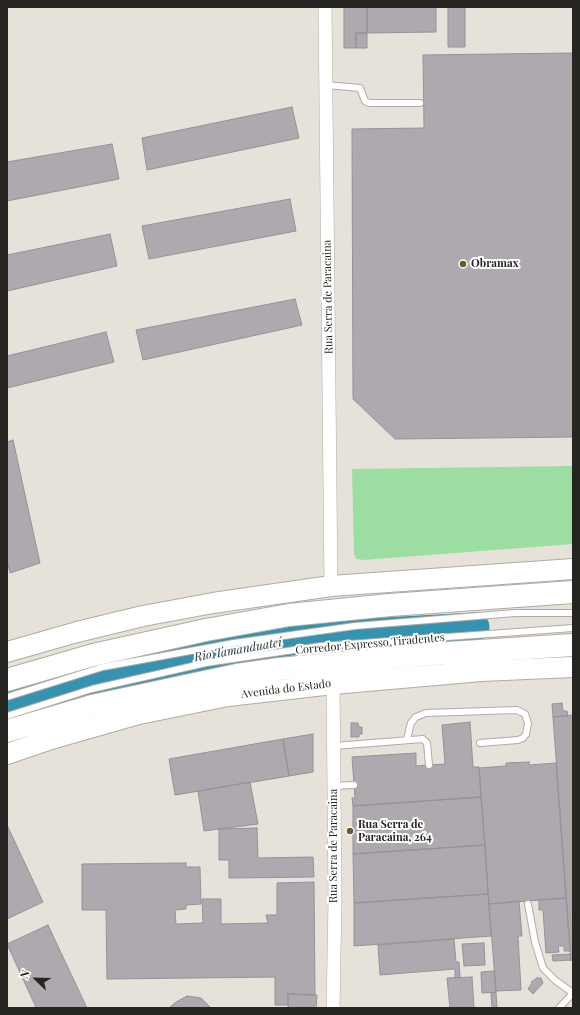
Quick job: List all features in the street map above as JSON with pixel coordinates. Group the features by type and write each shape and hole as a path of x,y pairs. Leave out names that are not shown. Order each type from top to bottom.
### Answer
{"highway":[{"path":"7,680 94,655 206,630 290,615 390,605 573,592"},
{"name":"Avenida do Estado","path":"7,731 92,706 237,675 279,669 432,654 573,645"}],"main road":[{"path":"7,652 77,632 143,616 213,603 331,586 573,569"},
{"name":"Avenida do Estado","path":"7,754 48,740 139,714 228,696 333,684 481,671 573,666"}],"street":[{"name":"Rua Serra de Paracaina","path":"325,7 331,586"},
{"name":"Rua Serra de Paracaina","path":"333,684 335,901 333,1008"}],"lane":[{"path":"326,85 360,88 365,101 369,103 420,104"},
{"name":"Corredor Expresso Tiradentes","path":"7,697 103,667 234,643 355,626 515,613 573,613"},
{"name":"Corredor Expresso Tiradentes","path":"7,716 92,689 206,663 321,646 573,628"},
{"path":"407,739 411,723 416,717 426,713 517,710 524,714 528,723 526,734 523,738 518,740 480,742"},
{"path":"334,746 423,738 427,743 429,765"},
{"path":"334,786 354,785"},
{"path":"528,904 535,942 543,968 556,981 573,993 559,1008"}],"green space":[{"path":"573,466 573,544 363,560 356,559 354,553 352,469"}],"building":[{"path":"344,7 367,7 367,33 356,33 356,48 344,48"},
{"path":"367,7 436,7 436,32 367,33"},
{"path":"448,7 465,7 465,47 448,47"},
{"path":"356,33 367,33 367,48 356,48"},
{"name":"Obramax","path":"573,53 573,437 395,439 353,399 352,129 424,128 423,55"},
{"path":"292,107 299,138 147,170 142,138"},
{"path":"112,144 119,179 7,201 7,162"},
{"path":"290,199 296,231 149,259 142,226"},
{"path":"110,234 117,266 7,291 7,255"},
{"path":"295,299 302,325 143,360 136,330"},
{"path":"106,332 114,362 7,388 7,356"},
{"path":"13,440 40,563 10,573 7,560 7,442"},
{"path":"562,703 563,711 567,711 568,716 553,717 552,704"},
{"path":"573,715 573,959 571,961 553,717"},
{"path":"470,722 473,767 479,767 481,797 353,806 352,798 355,798 352,757 416,753 416,766 445,764 442,725"},
{"path":"351,723 358,723 359,727 362,727 362,734 359,734 359,737 351,737"},
{"path":"313,734 313,772 289,776 283,739"},
{"path":"283,739 289,776 175,795 169,759"},
{"path":"529,762 529,765 556,763 566,898 489,904 479,768 506,766 506,763"},
{"path":"250,782 258,824 204,831 198,791"},
{"path":"481,797 485,845 353,854 353,806"},
{"path":"7,825 43,902 7,919"},
{"path":"257,828 258,858 313,857 314,877 229,878 229,860 219,860 219,829"},
{"path":"485,845 488,894 354,903 353,854"},
{"path":"186,863 186,867 200,867 201,904 186,905 186,909 175,910 176,924 203,923 202,899 221,899 221,924 268,923 266,915 277,915 277,883 314,882 315,995 288,994 288,1005 275,1005 275,977 107,979 106,910 82,910 82,864"},
{"path":"488,894 491,936 354,946 354,903"},
{"path":"566,898 570,951 564,951 564,946 558,946 559,952 546,953 543,910 539,910 539,900"},
{"path":"519,901 522,936 518,936 521,990 496,991 489,904"},
{"path":"48,925 87,1008 36,1008 7,944"},
{"path":"454,939 456,962 459,962 460,977 455,978 455,969 380,975 378,945"},
{"path":"484,943 485,965 464,966 462,944"},
{"path":"570,954 571,960 553,961 552,955"},
{"path":"494,971 496,992 482,993 481,972"},
{"path":"472,977 474,1008 450,1008 447,978"},
{"path":"537,978 541,978 543,983 533,994 528,989 532,983 531,982"},
{"path":"496,992 497,1008 492,1008 491,993"},
{"path":"288,994 317,995 316,1008 288,1008"},
{"path":"187,996 201,998 211,1008 169,1008"}],"waterway":[{"name":"Rio Tamanduateí","path":"7,705 71,686 177,661 327,635 475,627"}],"place":[{"name":"Obramax","path":"463,264"},
{"name":"Rua Serra de Paracaina, 264","path":"350,831"}]}
